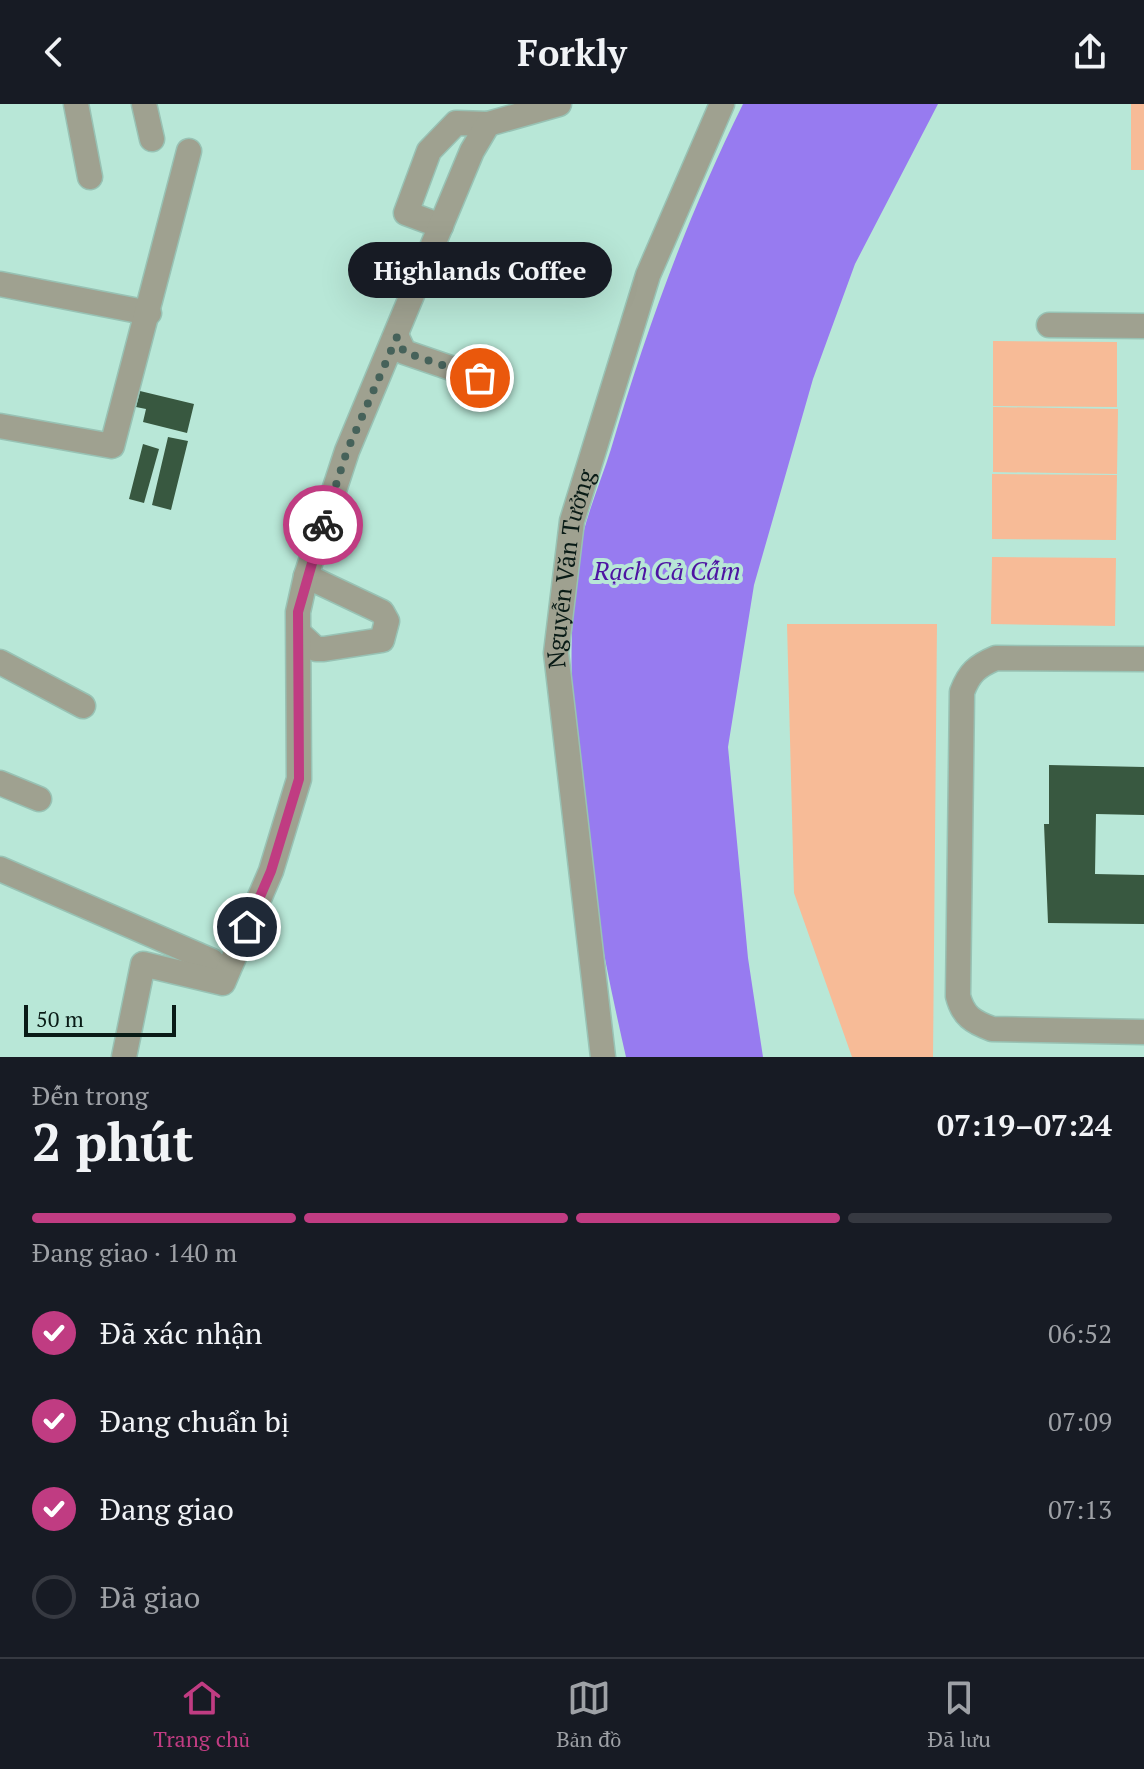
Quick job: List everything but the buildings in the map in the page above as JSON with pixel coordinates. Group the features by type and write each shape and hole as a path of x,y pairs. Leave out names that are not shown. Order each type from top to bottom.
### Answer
{"street":[{"path":"76,104 90,177"},
{"path":"144,104 152,139"},
{"name":"Nguyễn Văn Tưởng","path":"603,1057 556,653 572,521 648,275 722,104"},
{"path":"441,226 406,213 429,151 456,123 488,124 557,105"},
{"path":"124,1057 143,964 223,983 271,871 299,779 298,612 306,576 347,451 472,151 488,124"},
{"path":"0,426 112,446 189,151"},
{"path":"0,284 149,313"},
{"path":"1049,325 1144,326"},
{"path":"397,337 404,352 480,378"},
{"path":"300,634 316,649 324,649 382,640 387,621 382,612 306,576"},
{"path":"1144,659 996,658 979,665 967,676 962,692 958,996 962,1011 975,1023 992,1029 1144,1032"},
{"path":"0,662 83,706"},
{"path":"0,783 39,799"},
{"path":"0,869 212,961"}],"shaded area":[{"path":"1131,104 1144,104 1144,170 1131,170"},
{"path":"993,341 1117,342 1117,407 993,406"},
{"path":"993,407 1118,409 1117,474 993,472"},
{"path":"992,474 1117,475 1116,540 992,539"},
{"path":"992,557 1116,558 1115,626 991,624"},
{"path":"787,624 937,624 933,1057 852,1057 794,893"}],"water":[{"name":"Rạch Cả Cấm","path":"743,104 938,104 855,264 813,379 754,585 728,747 748,958 763,1057 626,1057 601,937 581,809 572,681 578,559 588,517 654,317 686,231"}],"way so far":[{"path":"323,525 347,451 397,337 398,345 404,352 480,378"}],"place":[{"name":"Highlands Coffee","path":"480,378"}],"route":[{"path":"247,927 289,820 299,779 298,612 323,525"}]}
